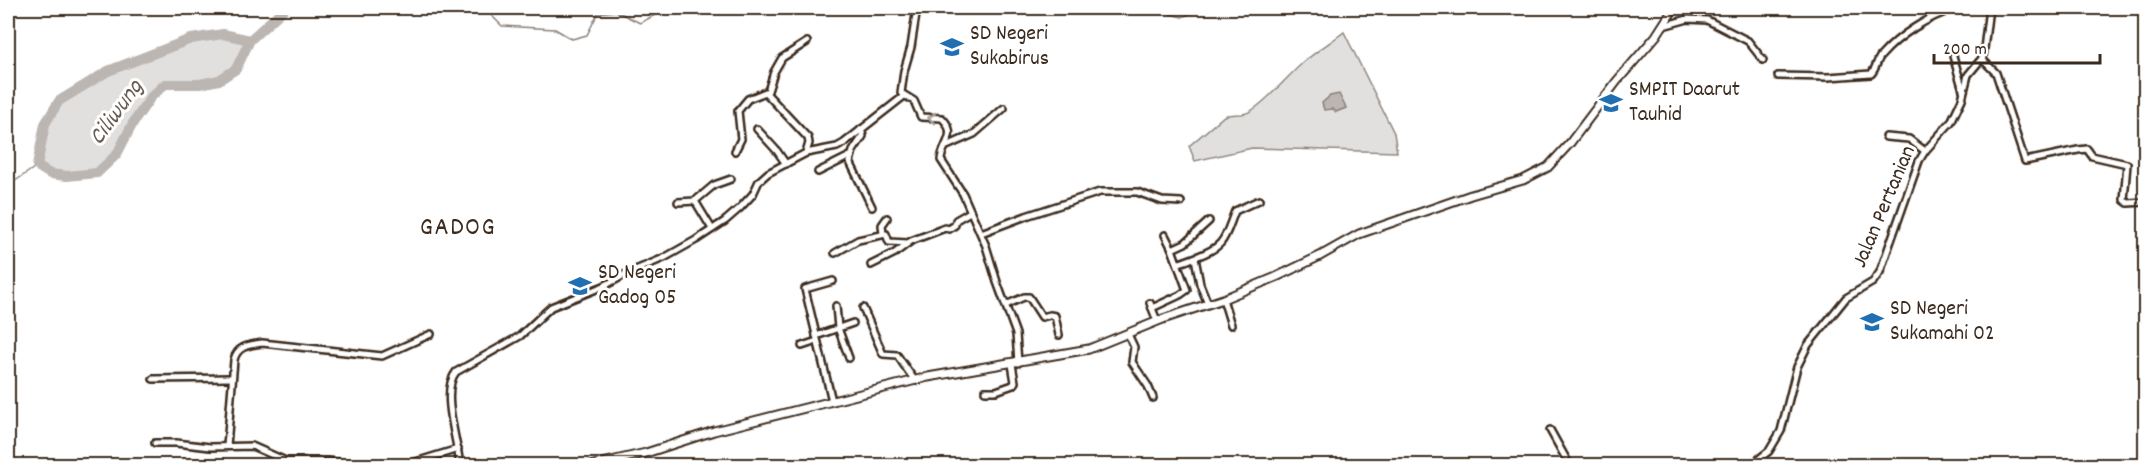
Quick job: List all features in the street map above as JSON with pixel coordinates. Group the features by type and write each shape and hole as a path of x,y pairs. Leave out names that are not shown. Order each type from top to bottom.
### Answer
{"street":[{"path":"917,8 901,93 914,101 921,117 942,118 946,122 950,132 941,160 963,194 981,233 1016,334 1015,382 1013,385 996,391 985,391"},
{"path":"589,465 646,453 714,431 915,381 968,369 1089,349 1291,270 1359,234 1523,180 1548,166 1570,143 1663,26 1674,8"},
{"path":"1778,76 1804,78 1871,74 1879,59 1905,35 1929,18 1956,8"},
{"name":"Jalan Pertanian","path":"1750,465 1769,451 1781,431 1796,370 1808,345 1846,298 1873,282 1879,274 1914,174 1925,151 1951,122 1968,75 1982,59 1985,51 1989,8"},
{"path":"1663,26 1688,19 1707,20 1748,41 1763,60"},
{"path":"735,151 741,139 738,111 750,98 766,93 782,58 807,42"},
{"path":"1953,56 1963,91"},
{"path":"1982,59 1995,74 2025,161 2086,149 2092,156 2127,164 2124,200 2127,203 2145,202"},
{"path":"766,93 808,138 806,153"},
{"path":"460,465 449,396 451,379 456,372 519,336 551,307 604,286 696,240 725,221 745,204 765,176 806,153 837,147 904,96"},
{"path":"947,146 974,134 1004,108"},
{"path":"757,129 786,164"},
{"path":"818,172 850,156 863,136 861,129"},
{"path":"1886,137 1906,137 1925,151"},
{"path":"850,156 851,164 872,207"},
{"path":"678,202 695,201 714,185 731,179"},
{"path":"981,233 1100,192 1137,192 1155,200 1181,202"},
{"path":"1178,263 1210,253 1218,246 1237,209 1259,200"},
{"path":"695,201 712,229"},
{"path":"871,265 895,253 908,243 943,229 949,229 955,225 955,220 970,212"},
{"path":"883,234 882,225 887,218"},
{"path":"1172,249 1185,243 1209,221"},
{"path":"835,253 854,242 883,234 887,234 889,242 908,243"},
{"path":"1157,321 1151,305 1186,291 1178,263 1165,235"},
{"path":"1195,258 1200,284 1208,304"},
{"path":"832,281 805,289 832,401"},
{"path":"1006,305 1029,297 1041,317 1054,316 1059,335"},
{"path":"1223,298 1231,325"},
{"path":"836,306 838,328 849,358"},
{"path":"863,308 884,354 897,355 915,381"},
{"path":"802,346 853,323"},
{"path":"227,446 231,378 238,350 248,345 262,343 382,356 431,334"},
{"path":"1128,334 1134,347 1132,362 1153,398"},
{"path":"153,379 231,378"},
{"path":"1550,430 1570,465"},
{"path":"155,443 214,448 252,446 281,460 293,463 328,461 369,465"},
{"path":"394,465 409,464 458,449"}],"shaded area":[{"path":"1344,32 1394,133 1397,152 1252,148 1195,161 1189,146 1224,116 1248,113 1259,105 1306,60"},
{"path":"223,34 250,40 235,70 211,82 165,84 151,97 133,123 117,154 97,173 67,176 50,174 37,166 45,124 59,101 108,71 133,60 191,39"},
{"path":"1339,94 1346,108 1336,112 1333,109 1324,110 1322,103 1330,96"}],"waterway":[{"name":"Ciliwung","path":"250,40 223,34 191,39 108,71 59,101 45,124 37,166 50,174 67,176 97,173 117,154 133,123 151,97 165,84 200,84 219,80 236,69 250,40 285,8"},
{"path":"484,8 502,26 555,29 572,39 587,35 598,13 616,11 640,23 664,10 692,8"},
{"path":"1115,8 1127,11 1167,13 1182,17 1205,8"},
{"name":"Ciliwung","path":"8,186 37,166"}],"place":[{"name":"SD Negeri Sukabirus","path":"952,47"},
{"name":"SMPIT Daarut Tauhid","path":"1611,103"},
{"name":"SD Negeri Gadog 05","path":"580,286"},
{"name":"SD Negeri Sukamahi 02","path":"1872,322"}],"district":[{"name":"GADOG","path":"458,228"}]}
